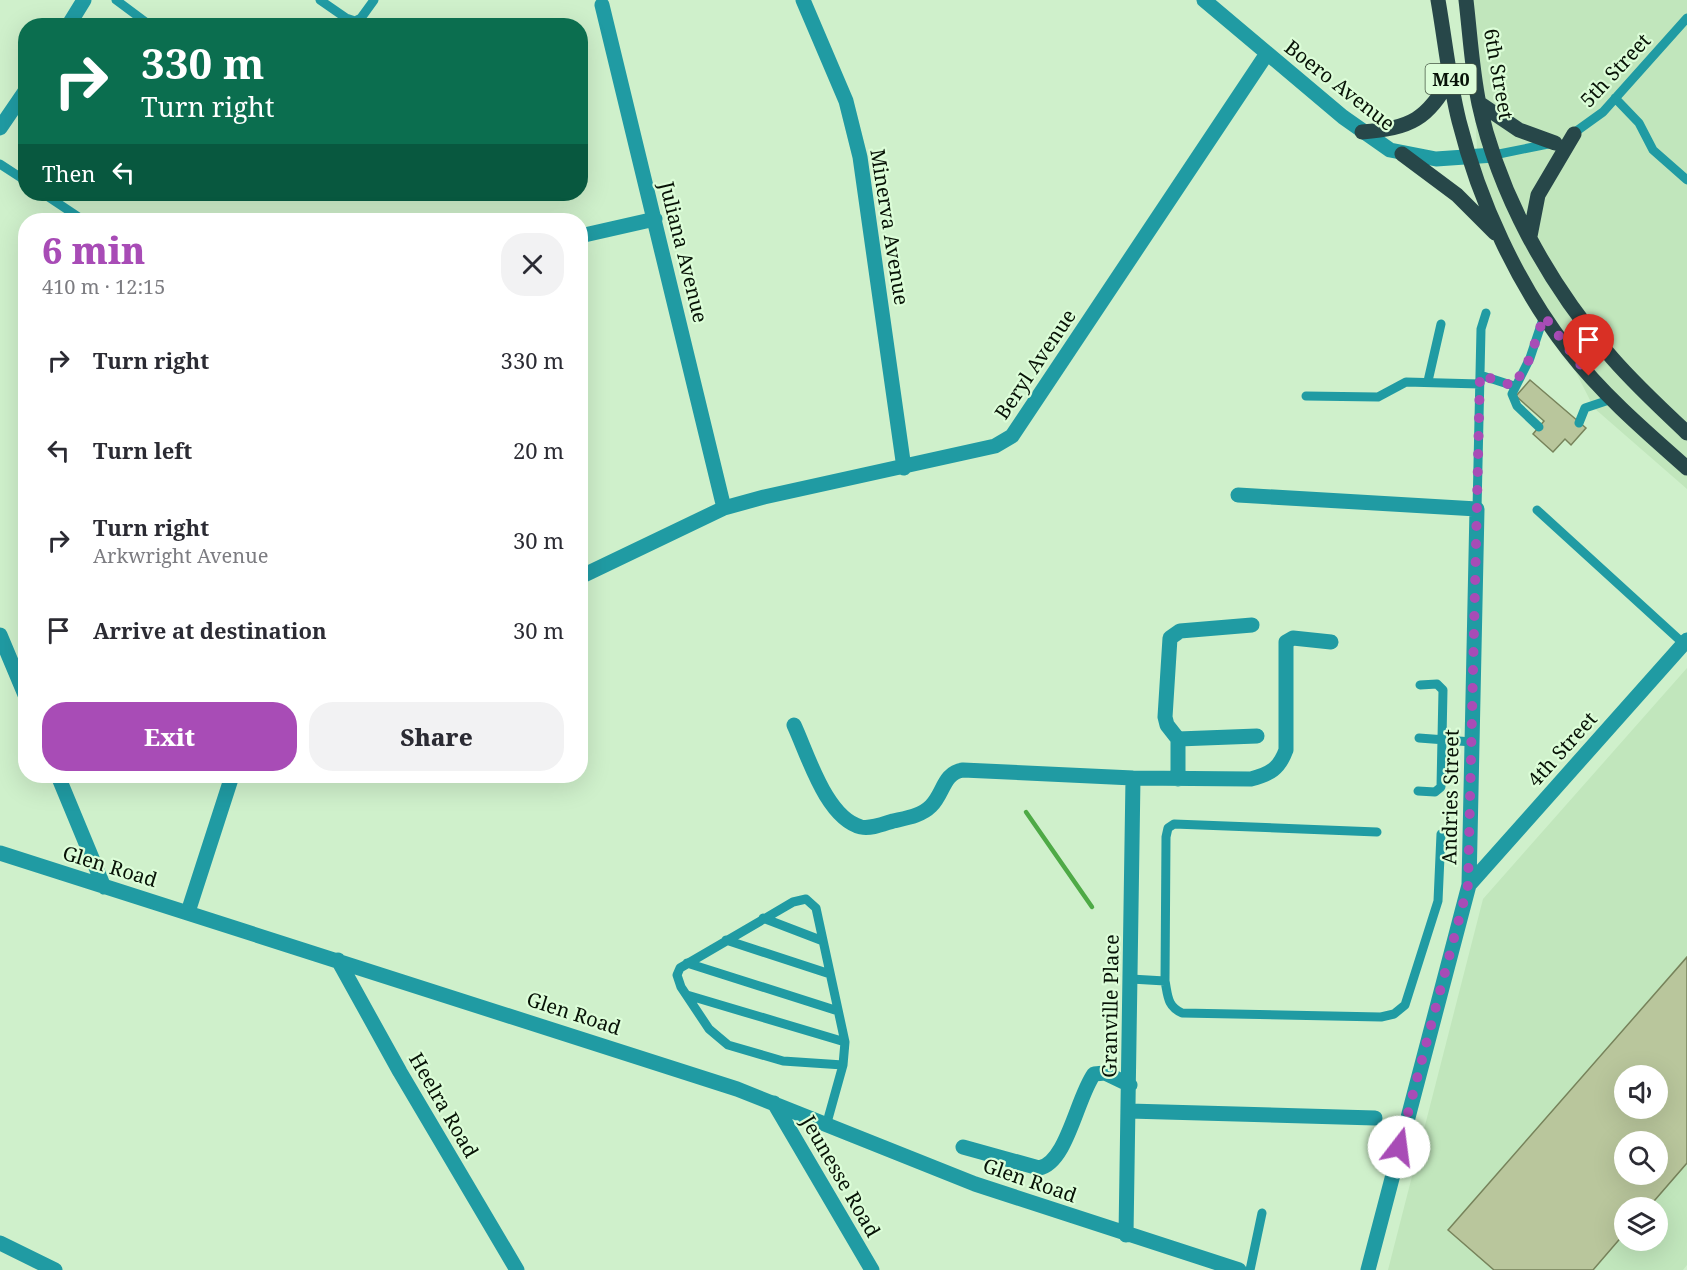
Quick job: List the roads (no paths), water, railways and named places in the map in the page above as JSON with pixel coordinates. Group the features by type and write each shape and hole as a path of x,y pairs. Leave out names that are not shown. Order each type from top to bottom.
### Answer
{"main road":[{"name":"M40","path":"1438,0 1451,77 1470,157 1503,242 1544,316 1567,349 1612,399 1687,468"},
{"name":"6th Street","path":"1466,0 1479,103 1494,155"},
{"path":"1362,132 1398,128 1420,118 1432,107 1451,77"},
{"path":"1479,103 1519,130 1555,143"},
{"path":"1530,236 1538,195 1574,134"},
{"path":"1402,154 1457,195 1503,242"},
{"name":"M40","path":"1494,155 1530,236 1554,280 1601,346 1687,433"}],"street":[{"path":"73,18 84,0"},
{"name":"Minerva Avenue","path":"803,0 846,101 860,157 904,468"},
{"name":"Boero Avenue","path":"1204,0 1266,55 1362,132 1402,154 1436,159 1494,155"},
{"name":"Juliana Avenue","path":"602,5 724,508"},
{"name":"Beryl Avenue","path":"588,573 724,508 764,497 904,468 995,446 1017,430 1266,55"},
{"path":"0,128 18,102"},
{"path":"588,234 655,219"},
{"path":"1238,495 1477,509"},
{"name":"Andries Street","path":"1368,1270 1468,885 1477,509"},
{"path":"1178,779 1178,739 1167,725 1165,717 1170,638 1180,631 1252,625"},
{"path":"0,635 18,678"},
{"path":"794,725 830,804 849,821 867,828 926,811 939,797 953,771 1133,778 1251,779 1270,774 1282,760 1287,736 1286,642 1293,638 1331,642"},
{"name":"4th Street","path":"1468,885 1685,642"},
{"path":"1178,739 1257,736"},
{"name":"Granville Place","path":"1126,1235 1133,778"},
{"path":"61,783 104,887"},
{"path":"188,912 230,783"},
{"name":"Glen Road","path":"0,853 588,1039 774,1103 826,1126 975,1184 1239,1270"},
{"name":"Heelra Road","path":"338,960 400,1072 517,1270"},
{"path":"963,1146 1039,1168 1047,1167 1058,1156 1094,1074 1105,1073 1130,1085"},
{"name":"Jeunesse Road","path":"774,1103 872,1270"},
{"path":"1129,1111 1375,1118"},
{"path":"0,1244 55,1270"}],"lane":[{"path":"116,0 140,18"},
{"path":"320,0 346,18"},
{"path":"362,18 374,0"},
{"name":"5th Street","path":"1494,155 1555,143 1588,125 1687,18"},
{"path":"1615,98 1639,123 1653,150 1687,180"},
{"path":"0,164 18,176"},
{"path":"54,201 72,213"},
{"name":"Andries Street","path":"1477,509 1481,329 1486,313"},
{"path":"1539,427 1513,401 1514,386 1530,358 1544,316"},
{"path":"1428,381 1442,324"},
{"path":"1306,396 1378,397 1406,382 1480,379 1514,386"},
{"path":"1579,423 1585,408 1612,399"},
{"path":"1537,510 1685,642"},
{"path":"1418,791 1435,792 1441,787 1443,690 1437,684 1420,685"},
{"path":"1419,738 1472,742"},
{"path":"1377,832 1182,822 1168,828 1166,837 1165,981 1169,1003 1173,1009 1182,1013 1381,1017 1400,1011 1405,1005 1438,901 1441,834"},
{"path":"826,1126 843,1065 845,1042 816,908 806,899 793,902 687,963 677,975 709,1029 728,1045 783,1061 843,1065"},
{"path":"763,918 823,941"},
{"path":"726,940 831,974"},
{"path":"687,963 838,1011"},
{"path":"1131,979 1165,981"},
{"path":"687,995 845,1042"},
{"path":"1250,1270 1262,1212"}],"waterway":[{"path":"1026,812 1092,907"}]}
